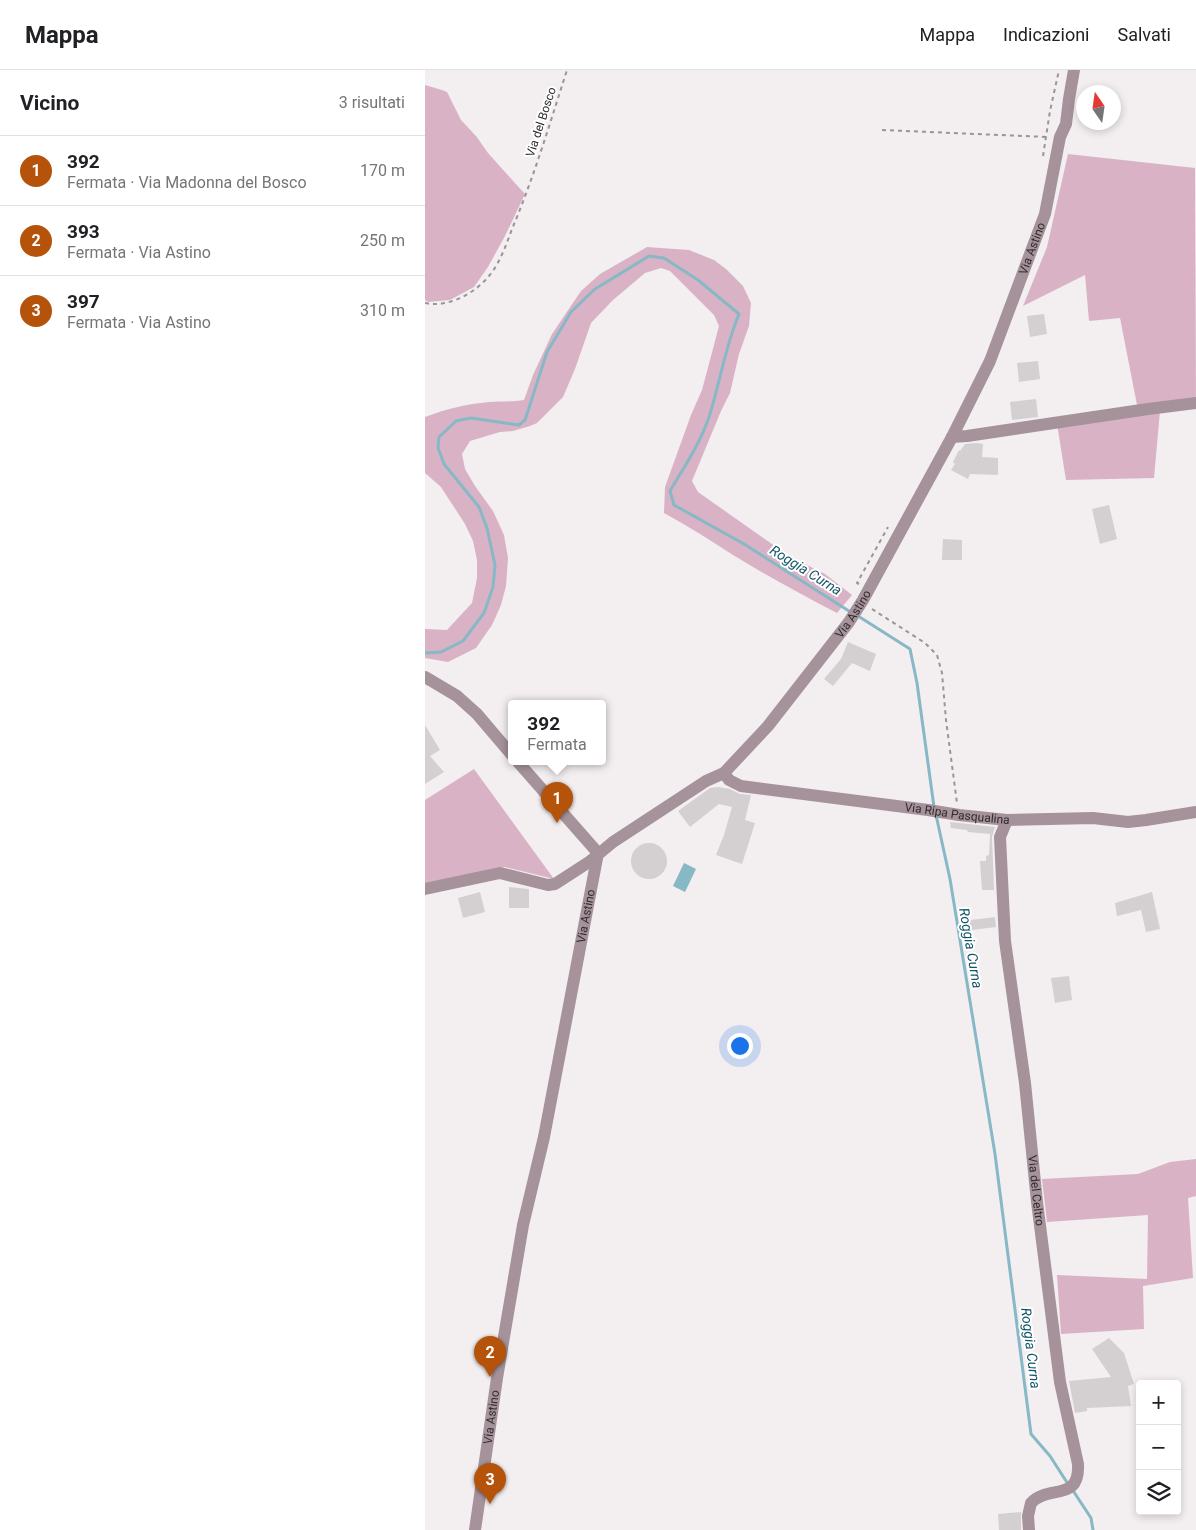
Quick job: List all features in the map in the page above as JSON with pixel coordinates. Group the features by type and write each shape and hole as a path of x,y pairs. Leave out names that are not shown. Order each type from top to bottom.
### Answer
{"street":[{"name":"Via Astino","path":"475,1530 497,1378 523,1225 544,1137 598,853 706,781 724,773 767,726 849,622 865,596 952,436 990,361 1045,214 1060,138 1060,115 1062,108 1069,99 1074,70"},
{"path":"952,436 967,436 1196,403"},
{"path":"425,677 464,702 477,714 508,750"},
{"path":"425,889 499,873 551,885 589,862 598,853 521,765"},
{"name":"Via Ripa Pasqualina","path":"724,773 729,780 741,786 1007,820 1093,818 1128,822 1196,812"},
{"name":"Via del Celtro","path":"1007,820 1000,837 1005,941 1025,1082 1037,1202 1057,1363 1078,1464 1078,1473 1072,1485 1039,1496 1031,1502 1029,1530"}],"path":[{"name":"Via del Bosco","path":"425,303 442,304 456,300 479,287 498,263 532,180 567,70"},
{"path":"1042,163 1059,70"},
{"path":"882,130 1060,138"},
{"path":"890,523 857,583 865,596 865,604 925,643 937,655 942,673 955,814"}],"shaded area":[{"path":"425,85 447,92 461,120 525,194 488,267 474,287 450,300 428,302 425,300"},
{"path":"1068,154 1195,168 1196,403 1160,411 1154,478 1066,480 1057,424 1138,410 1120,318 1089,321 1085,275 1023,306 1047,247"},
{"path":"647,247 689,250 714,260 743,286 751,303 749,326 739,354 730,393 692,481 698,492 789,556 825,574 852,595 837,613 733,555 664,513 665,487 702,390 719,326 714,315 670,271 661,268 645,273 613,300 591,323 563,397 537,423 470,441 462,454 465,469 493,511 504,535 508,558 506,586 501,605 492,625 476,648 448,662 425,658 425,629 447,630 472,603 477,578 477,560 473,541 465,524 441,487 425,473 425,417 473,404 524,400 552,334 581,291 600,274"},
{"path":"474,769 554,879 505,867 425,883 425,800"},
{"path":"1196,1159 1196,1196 1188,1198 1193,1278 1143,1286 1144,1329 1061,1334 1057,1275 1147,1279 1148,1215 1047,1222 1042,1179 1138,1174 1170,1162"}],"water":[{"path":"684,863 696,869 685,892 673,886"}],"building":[{"path":"1044,314 1047,334 1030,337 1027,316"},
{"path":"1038,361 1040,379 1019,382 1017,363"},
{"path":"1036,399 1038,417 1012,420 1010,402"},
{"path":"965,444 983,444 982,457 998,458 998,475 970,474 968,479 951,470 959,450"},
{"path":"1109,505 1117,539 1100,544 1092,509"},
{"path":"943,539 962,540 962,560 942,560"},
{"path":"848,642 876,654 870,671 852,663 833,686 824,679 841,659"},
{"path":"425,725 440,750 430,756 444,772 425,784"},
{"path":"710,788 730,789 740,794 751,795 745,820 755,823 742,864 716,855 732,807 719,804 690,827 678,811"},
{"path":"950,822 995,827 992,837 994,890 982,890 980,861 986,861 986,856 989,855 990,834 951,828"},
{"path":"649,843 656,844 662,848 666,854 666,868 662,874 656,878 649,879 642,878 636,874 632,868 631,861 632,854 636,848 642,844"},
{"path":"509,887 529,889 529,908 509,908"},
{"path":"480,892 485,912 463,918 458,898"},
{"path":"1152,892 1160,929 1146,932 1141,910 1117,916 1115,903"},
{"path":"995,917 996,927 964,931 963,921"},
{"path":"1069,976 1072,1000 1055,1003 1051,978"},
{"path":"1109,1338 1124,1353 1134,1384 1128,1386 1131,1406 1087,1408 1087,1411 1075,1413 1069,1381 1111,1377 1092,1349"},
{"path":"1021,1512 1021,1530 999,1530 998,1514"}],"waterway":[{"name":"Roggia Curna","path":"425,653 441,652 463,641 484,613 493,587 495,565 487,528 479,507 444,464 438,448 439,437 456,421 471,418 519,425 525,420 547,352 571,312 595,289 649,256 664,258 698,280 739,314 705,427 670,491 674,505 744,544 852,613"},
{"name":"Roggia Curna","path":"858,616 910,649 917,683 934,807"},
{"name":"Roggia Curna","path":"936,815 950,879 995,1154 1031,1434 1050,1456 1068,1484"},
{"name":"Roggia Curna","path":"1072,1489 1091,1518 1093,1530"}],"place":[{"name":"392","path":"557,823"},
{"name":"393","path":"490,1377"},
{"name":"397","path":"490,1504"}]}
